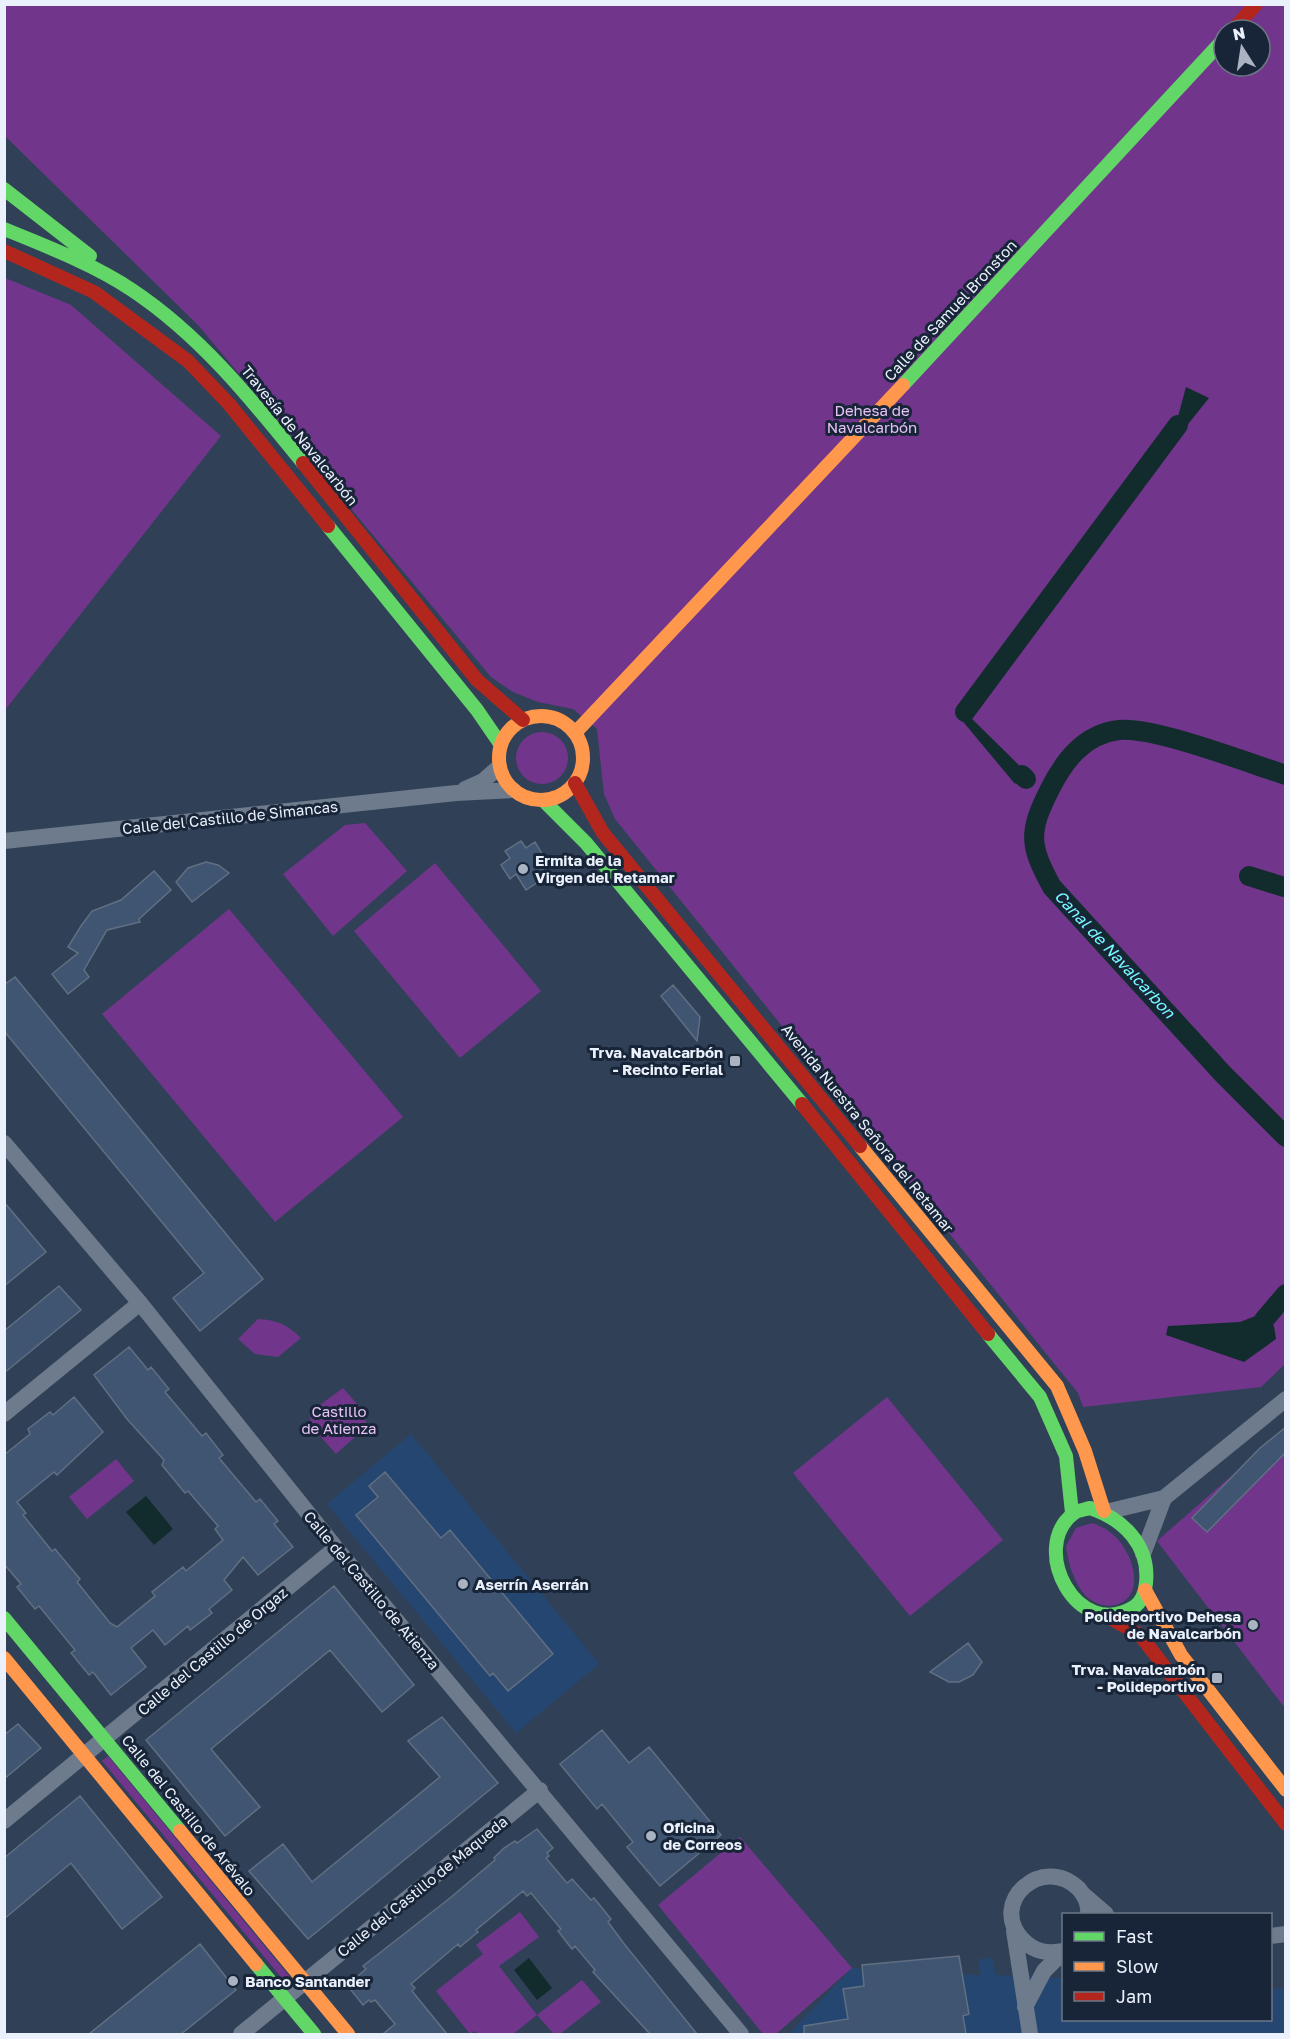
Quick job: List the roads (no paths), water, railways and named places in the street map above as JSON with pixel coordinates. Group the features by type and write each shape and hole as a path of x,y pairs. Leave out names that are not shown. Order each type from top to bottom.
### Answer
{"street":[{"path":"1244,18 1256,4"},
{"name":"Calle de Samuel Bronston","path":"575,733 822,472 1212,52"},
{"path":"4,189 132,290"},
{"name":"Travesía de Navalcarbón","path":"4,229 48,247 132,290 199,344 242,387 477,680 523,720"},
{"path":"4,251 94,292 188,361 229,404 477,710 501,744"},
{"path":"537,716 551,717 564,723 575,733 581,744 584,758 575,783 561,795 543,800 532,800 513,790 504,780 500,767 501,744 506,734 523,720 537,716"},
{"name":"Calle del Castillo de Simancas","path":"456,793 483,781 500,767"},
{"name":"Avenida Nuestra Señora del Retamar","path":"575,783 603,833 768,1030 1057,1386 1085,1451 1105,1512"},
{"name":"Calle del Castillo de Simancas","path":"4,841 456,793 513,790"},
{"path":"543,800 586,843 756,1046 1040,1397 1066,1456 1072,1513"},
{"name":"Calle del Castillo de Atienza","path":"4,1143 140,1303 336,1548 741,2034"},
{"path":"4,1414 140,1303"},
{"path":"1105,1512 1164,1498 1286,1399"},
{"path":"1143,1554 1164,1498"},
{"path":"1110,1618 1128,1612 1138,1604 1145,1590 1147,1574 1143,1554 1133,1534 1105,1512 1090,1508 1072,1513 1060,1528 1055,1545 1058,1567 1074,1600 1095,1615 1110,1618 1140,1635 1286,1824"},
{"name":"Calle del Castillo de Orgaz","path":"4,1821 336,1548"},
{"path":"1145,1590 1181,1655 1286,1790"},
{"name":"Calle del Castillo de Arévalo","path":"4,1618 348,2034"},
{"path":"4,1658 314,2034"},
{"name":"Calle del Castillo de Maqueda","path":"241,2034 540,1790"},
{"path":"1030,2034 1011,1910 1019,1890 1036,1878 1055,1876 1072,1883 1105,1913"},
{"path":"1084,1894 1088,1913"},
{"path":"1014,1930 1028,1946 1045,1954 1062,1951"},
{"path":"1025,2007 1044,1971 1062,1952"}],"waterway":[{"path":"965,712 1178,425"},
{"name":"Canal de Navalcarbon","path":"1286,775 1177,739 1134,730 1119,730 1095,737 1085,743 1069,759 1043,804 1034,838 1039,860 1052,887 1223,1074 1286,1137"},
{"path":"1022,775 1026,779"},
{"path":"1249,876 1284,887"},
{"name":"Canal de Navalcarbon","path":"1264,1320 1286,1294"}],"place":[{"name":"Ermita de la Virgen del Retamar","path":"523,869"},
{"name":"Trva. Navalcarbón - Recinto Ferial","path":"735,1061"},
{"name":"Aserrín Aserrán","path":"463,1584"},
{"name":"Polideportivo Dehesa de Navalcarbón","path":"1253,1625"},
{"name":"Trva. Navalcarbón - Polideportivo","path":"1217,1678"},
{"name":"Oficina de Correos","path":"651,1836"},
{"name":"Banco Santander","path":"233,1981"}],"park label":[{"name":"Dehesa de Navalcarbón","path":"872,418"},
{"name":"Castillo de Atienza","path":"339,1420"}]}
